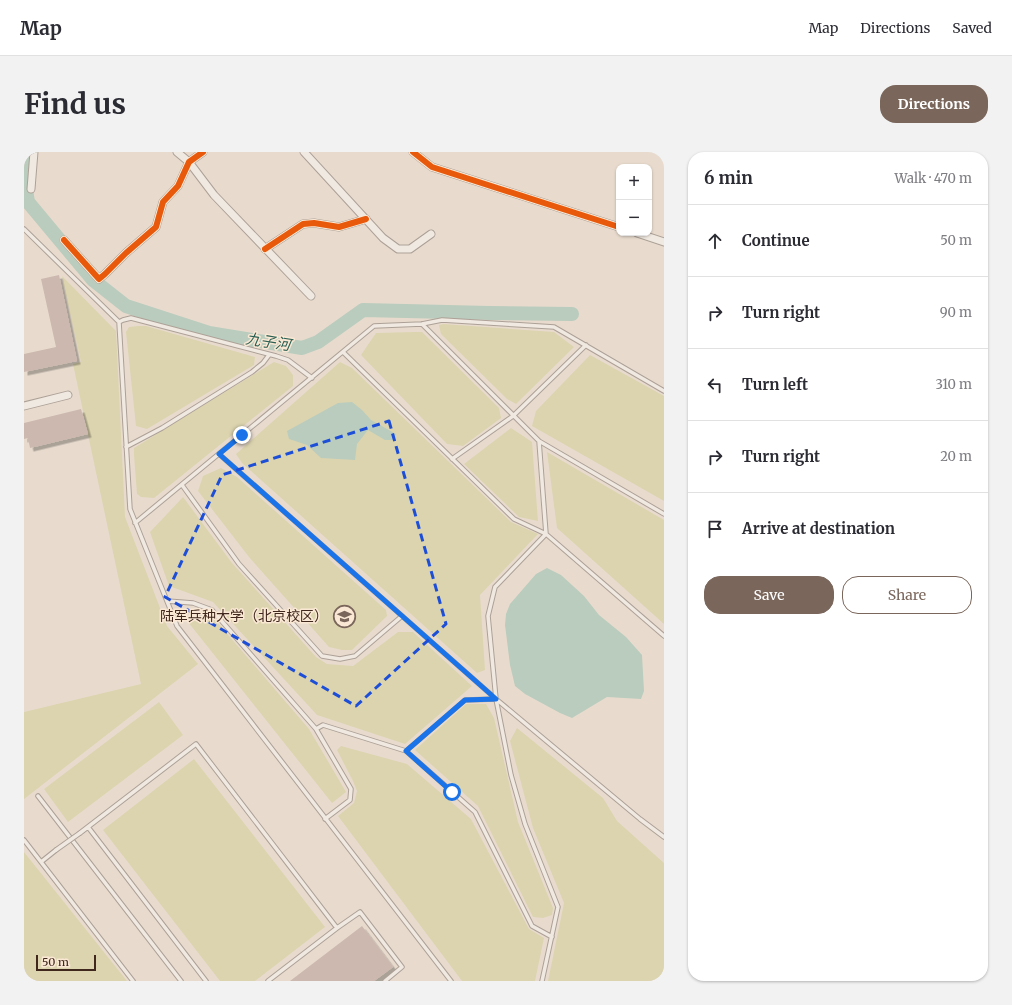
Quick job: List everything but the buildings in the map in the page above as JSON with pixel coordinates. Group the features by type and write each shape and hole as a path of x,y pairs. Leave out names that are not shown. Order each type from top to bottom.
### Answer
{"street":[{"path":"31,189 34,152"},
{"path":"177,152 189,162 214,195 311,296"},
{"path":"64,240 98,279 156,227 163,202 178,186 189,162 203,152"},
{"path":"304,152 383,238 398,249 410,249 431,234"},
{"path":"413,152 432,167 616,226"},
{"path":"265,249 303,224 314,223 339,227 366,219"},
{"path":"646,236 664,242"},
{"path":"24,406 68,395"}],"lane":[{"path":"24,229 119,322 130,509 176,626 451,981"},
{"path":"119,322 131,318 269,354 288,360 312,378"},
{"path":"135,523 374,326 422,324 442,320 554,327 664,391"},
{"path":"422,324 539,441 664,514"},
{"path":"452,459 513,416 586,345"},
{"path":"343,352 514,520 546,534 664,636"},
{"path":"126,447 162,428 252,372 263,363 269,354"},
{"path":"539,441 546,534 495,587 488,616 496,699 511,775 525,824 558,907 542,981"},
{"path":"219,454 496,699 640,819 664,837"},
{"path":"182,485 239,564 322,656 340,659 355,656 402,616"},
{"path":"167,602 193,604 212,610 316,729 351,789 350,800 325,818"},
{"path":"406,751 465,700 496,699"},
{"path":"316,729 323,725 406,751 475,812 532,926 552,937"},
{"path":"41,862 196,744 337,928"},
{"path":"38,796 181,981"},
{"path":"88,826 206,981"},
{"path":"24,840 133,981"},
{"path":"268,981 360,912 402,967 384,981"}],"highlighted area":[{"path":"389,421 446,624 356,706 165,597 222,475"}],"shaded area":[{"path":"62,276 116,331 125,517 167,626 198,664 24,799 24,712 141,684 73,364 81,362"},
{"path":"443,324 554,332 574,347 516,404 507,399 441,334 439,325"},
{"path":"146,326 255,357 254,365 147,429 136,426 126,332 129,327"},
{"path":"422,332 499,408 501,418 463,446 447,444 361,355 376,333"},
{"path":"590,355 664,396 664,501 532,426 536,411"},
{"path":"274,362 286,366 293,375 293,386 154,498 141,497 137,494 134,448"},
{"path":"340,362 352,368 511,522 538,534 480,595 485,670 477,673 242,463 236,454"},
{"path":"352,402 371,420 396,434 394,440 385,440 368,430 357,444 355,460 321,458 307,445 289,439 287,431 338,403"},
{"path":"511,428 532,442 538,521 519,517 464,464"},
{"path":"547,452 664,520 664,624 557,528"},
{"path":"221,468 237,477 386,610 387,616 352,650 342,650 329,647 249,557 198,491 203,476"},
{"path":"183,497 232,563 316,657 327,664 353,666 398,632 413,632 472,686 405,744 317,715 213,602 169,586 150,532"},
{"path":"547,568 561,575 584,596 599,615 626,637 642,655 644,691 641,699 607,697 572,718 525,694 515,686 510,665 505,625 506,614 510,604 536,574"},
{"path":"199,613 211,615 309,729 346,792 332,803 188,622"},
{"path":"159,702 183,735 68,822 44,789"},
{"path":"466,704 486,704 494,718 518,822 553,908 552,915 543,918 533,917 478,806 415,750"},
{"path":"517,728 603,798 617,821 664,863 664,981 548,981 564,903 533,828 510,741"},
{"path":"341,746 407,764 471,819 529,929 544,938 535,981 462,981 338,816 354,803 357,791 337,750"},
{"path":"194,759 325,927 255,981 220,981 103,830"},
{"path":"24,852 127,981 24,981"}],"waterway":[{"name":"九子河","path":"24,168 25,152"},
{"name":"九子河","path":"24,178 28,202 93,280 126,306 209,333 302,348 318,342 363,310 572,314"}],"cycle path":[{"path":"64,240 99,279 156,227 163,202 178,186 189,162 203,152"},
{"path":"413,152 432,167 616,226"},
{"path":"265,249 303,224 314,223 339,227 366,219"}],"place":[{"name":"陆军兵种大学（北京校区）","path":"344,616"}],"route":[{"path":"242,435 219,454 496,699 465,700 406,751 452,792"}]}
